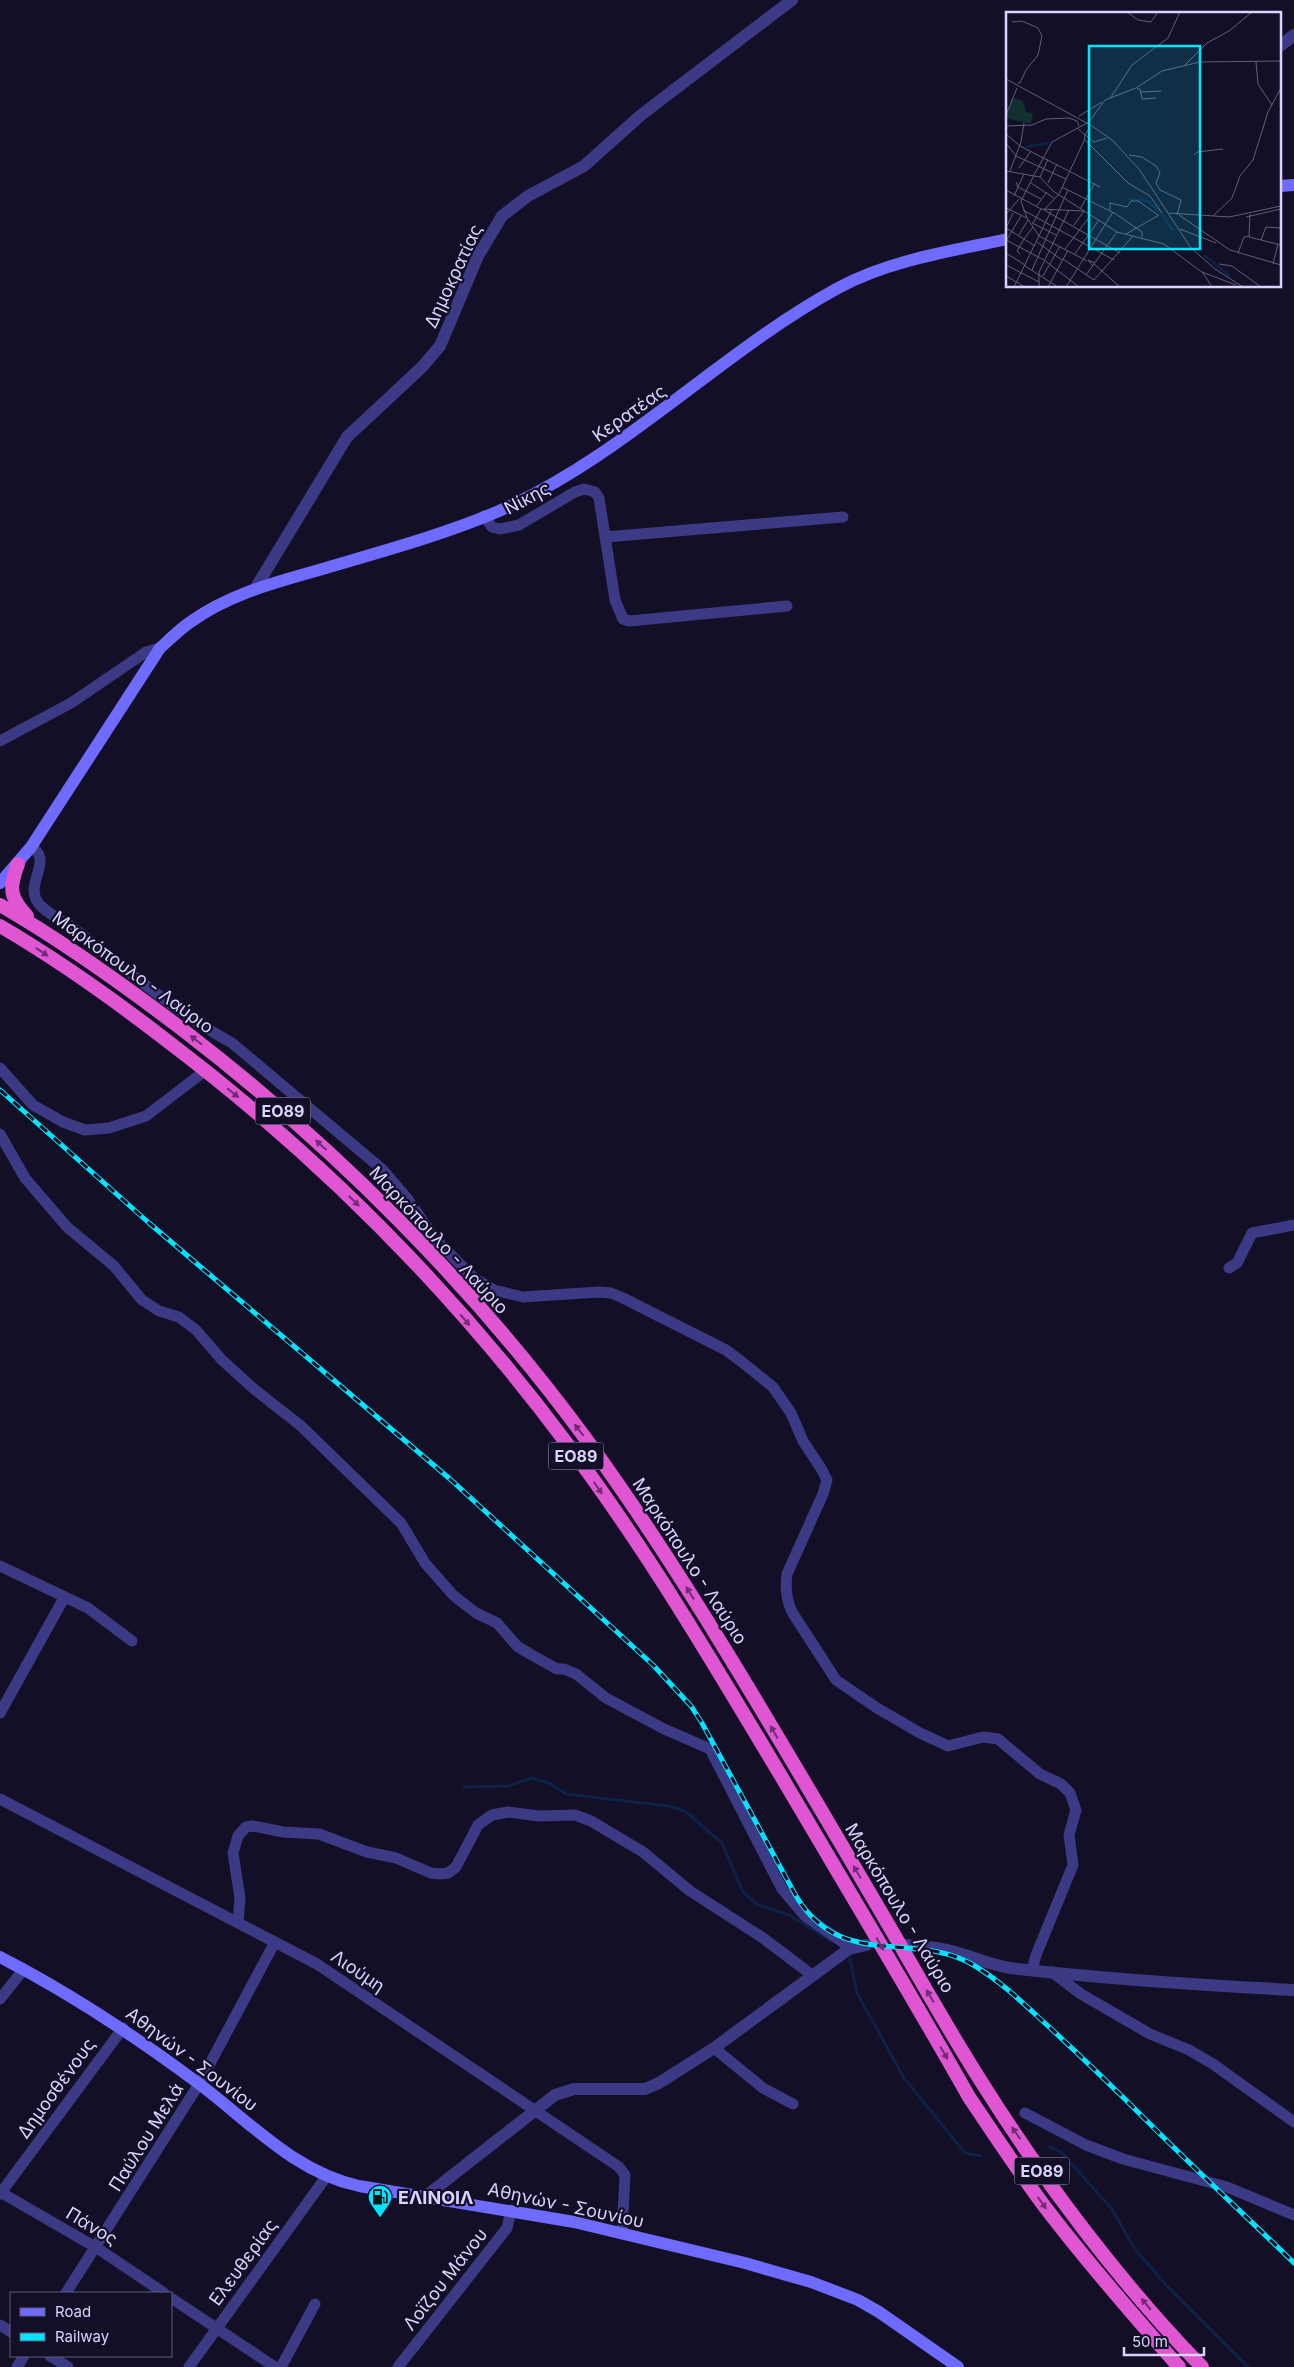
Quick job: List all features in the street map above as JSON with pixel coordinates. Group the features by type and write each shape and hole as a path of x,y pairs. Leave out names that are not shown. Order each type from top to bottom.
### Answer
{"highway":[{"path":"18,864 11,887 15,902 39,927"},
{"name":"Μαρκόπουλο - Λαύριο","path":"0,905 39,927 147,1002 267,1097 368,1189 411,1232 471,1299 583,1435 631,1503 729,1656 905,1951 984,2088 1056,2192 1151,2310 1202,2367"},
{"name":"Μαρκόπουλο - Λαύριο","path":"0,926 84,980 206,1070 306,1156 397,1244 476,1333 567,1444 616,1513 715,1665 969,2097 1043,2205 1090,2264 1179,2367"}],"main road":[{"name":"Κερατέας","path":"0,883 31,847 160,648 196,619 255,589 404,544 496,513 551,486 588,463 674,403 782,322 838,288 908,261 1006,239"},
{"path":"0,870 31,847"},
{"name":"Αθηνών - Σουνίου","path":"0,1956 123,2028 200,2084 299,2163 326,2177 359,2186 512,2210 622,2234 778,2272 838,2292 880,2312 958,2367"}],"street":[{"name":"Δημοκρατίας","path":"255,589 347,436 422,367 440,346 478,256 502,216 528,196 584,166 641,115 792,0"},
{"path":"1282,44 1294,35"},
{"name":"Νίκης","path":"484,516 492,527 508,529 575,492 590,489 599,498 606,537"},
{"path":"787,606 623,619 615,600 606,537 843,517"},
{"path":"0,741 71,703 146,652 160,648"},
{"path":"31,847 38,850 41,858 33,892 36,900 43,908 60,918 134,977 205,1028 232,1043 383,1170 406,1197 442,1247 474,1278 494,1290 522,1297 599,1292 623,1298 726,1350 773,1387 792,1413 803,1441 827,1480 823,1494 787,1574 786,1588 787,1602 792,1612 836,1680 898,1722 948,1746 983,1737 998,1740 1040,1774 1061,1784 1070,1793 1074,1802 1076,1810 1069,1835 1073,1865 1036,1955 1032,1970"},
{"path":"0,1068 33,1105 62,1122 85,1130 110,1128 146,1116 206,1070"},
{"path":"0,1134 25,1178 67,1227 114,1266 142,1300 159,1311 179,1317 196,1330 222,1360 254,1389 301,1426 401,1523 425,1563 453,1595 476,1613 497,1623 517,1646 530,1654 557,1669 564,1669 576,1674 606,1698 664,1729 710,1750 782,1889 805,1916 851,1948"},
{"path":"1229,1268 1237,1264 1252,1233 1294,1225"},
{"path":"0,1566 88,1608 132,1641"},
{"path":"0,1713 64,1598"},
{"name":"Λιούμη","path":"0,1799 317,1964 533,2111 619,2167 625,2175 622,2234"},
{"path":"238,1924 240,1898 233,1854 238,1836 246,1827 253,1826 283,1832 319,1834 368,1852 396,1858 431,1873 440,1874 448,1873 456,1867 478,1825 492,1815 508,1812 538,1816 575,1815 591,1821 643,1852 690,1891 763,1938 812,1975"},
{"name":"Παύλου Μελά","path":"67,2292 97,2248 200,2084 275,1942"},
{"path":"426,2196 555,2095 569,2090 645,2089 660,2083 714,2048 851,1948 866,1945"},
{"path":"905,1951 933,1947 957,1952 990,1965 1114,1978 1294,1990"},
{"path":"0,1999 24,1969"},
{"path":"1050,1971 1081,1994 1150,2034 1189,2050 1213,2064 1294,2122"},
{"name":"Δημοσθένους","path":"0,2193 123,2028"},
{"path":"714,2048 763,2088 793,2104"},
{"path":"1025,2113 1086,2145 1123,2159 1227,2187 1294,2215"},
{"name":"Ελευθερίας","path":"189,2367 326,2177"},
{"name":"Πάνος","path":"0,2193 97,2248 163,2292"},
{"name":"Λοϊζου Μάνου","path":"398,2367 507,2228 512,2210"},
{"path":"172,2299 275,2367"},
{"path":"281,2367 315,2304"},
{"path":"52,2357 68,2367"}],"waterway":[{"path":"464,1787 508,1786 532,1778 549,1783 566,1794 668,1806 685,1811 722,1843 743,1892 758,1905 789,1915 831,1941"},
{"path":"850,1959 857,1993 904,2078 965,2153 981,2156"},
{"path":"1050,2147 1061,2152 1112,2209 1134,2248 1168,2287 1248,2367"}],"railway":[{"path":"0,1090 149,1223 450,1479 653,1665 691,1706 702,1723 796,1896 814,1919 835,1934 857,1942 928,1950 952,1955 975,1966 995,1980 1075,2051 1294,2263"}],"place":[{"name":"ΕΛΙΝΟΙΛ","path":"380,2218"}]}
